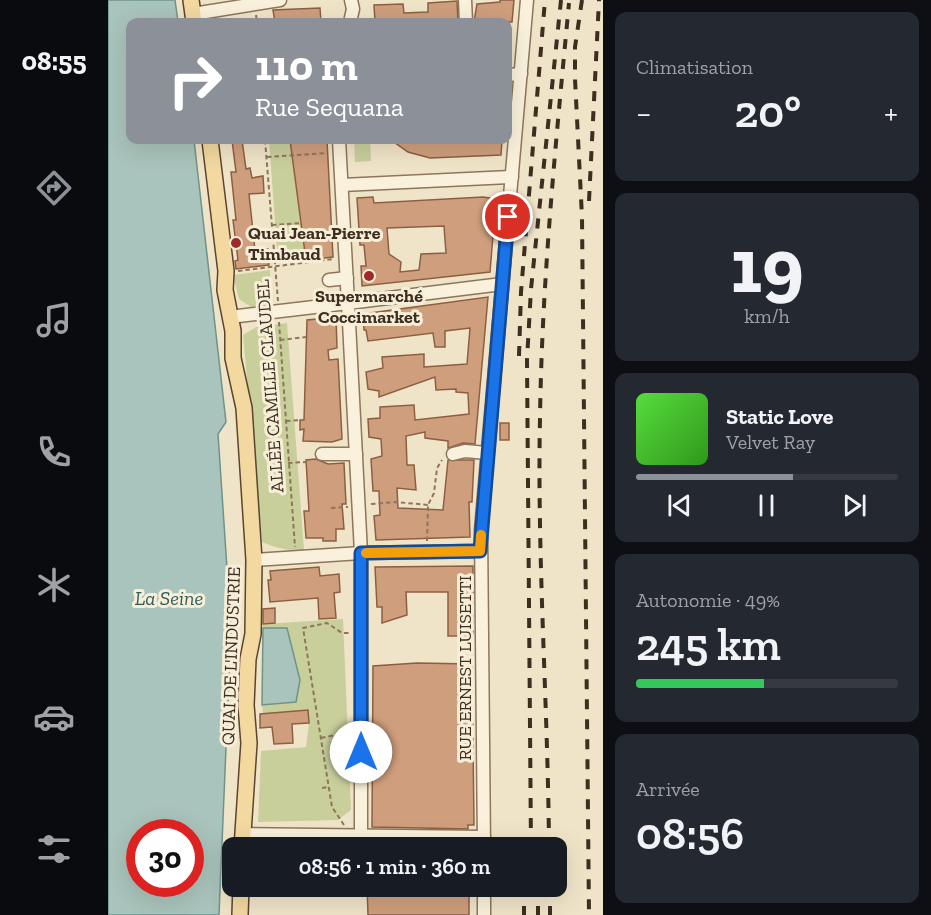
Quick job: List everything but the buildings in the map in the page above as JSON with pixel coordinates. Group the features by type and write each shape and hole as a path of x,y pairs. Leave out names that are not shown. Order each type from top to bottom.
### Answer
{"main road":[{"path":"210,144 226,271 225,290 230,317"},
{"name":"QUAI DE L'INDUSTRIE","path":"230,317 233,358 244,408 254,560 252,643 248,659 246,705 249,743 243,837"},
{"path":"240,915 241,897"}],"street":[{"path":"193,12 280,0"},
{"path":"351,0 353,9 351,18"},
{"path":"465,0 466,18"},
{"name":"RUE ERNEST LUISETTI","path":"484,837 483,564 480,551 527,0"},
{"path":"512,75 521,74"},
{"path":"325,837 361,837 361,553 339,144"},
{"path":"342,185 512,177"},
{"path":"329,280 347,278"},
{"path":"230,317 502,284"},
{"path":"449,456 465,452 487,453"},
{"path":"322,454 356,455"},
{"path":"254,560 361,553 480,551"},
{"path":"484,897 484,915"}],"path":[{"name":"ALLÉE CAMILLE CLAUDEL","path":"266,144 296,558"},
{"path":"267,157 327,153"},
{"path":"272,225 301,223"},
{"path":"234,266 235,272 346,258"},
{"path":"280,340 306,337"},
{"path":"285,421 304,420"},
{"path":"427,541 428,505 434,493 437,468 439,462 449,456"},
{"path":"288,463 306,462"},
{"path":"331,508 396,502 428,505"},
{"path":"345,836 343,821 332,807 303,628 327,623 342,633 361,633"},
{"path":"321,738 361,731"},
{"path":"322,788 329,787"}],"green space":[{"path":"269,144 291,144 306,260 278,263"},
{"path":"354,144 370,144 371,161 355,162"},
{"path":"270,270 272,306 251,307 239,299 233,275"},
{"path":"287,323 304,550 282,549 262,542 243,335 256,327"},
{"path":"343,619 351,810 338,820 258,822 261,751 306,747 309,723 263,714 262,705 296,702 287,629 263,628 263,624"}],"water":[{"name":"La Seine","path":"108,0 175,0 177,18 126,18 126,144 194,144 226,422 218,434 231,628 219,915 108,915"},
{"path":"263,628 287,628 300,680 296,702 262,705"}],"railway":[{"path":"519,356 521,292 545,0"},
{"path":"531,837 527,360 531,289 561,0"},
{"path":"582,0 575,47 575,79 582,217 589,915"},
{"path":"589,201 599,0"},
{"path":"549,837 539,472 541,366 555,158 569,3"},
{"path":"524,897 524,915"},
{"path":"538,897 538,915"},
{"path":"550,897 550,915"}],"slow traffic":[{"path":"366,553 480,551 481,535"}],"place":[{"name":"Quai Jean-Pierre Timbaud","path":"236,243"},
{"name":"Supermarché Coccimarket","path":"369,276"}],"route":[{"path":"361,752 361,553 480,551 508,217"}]}
